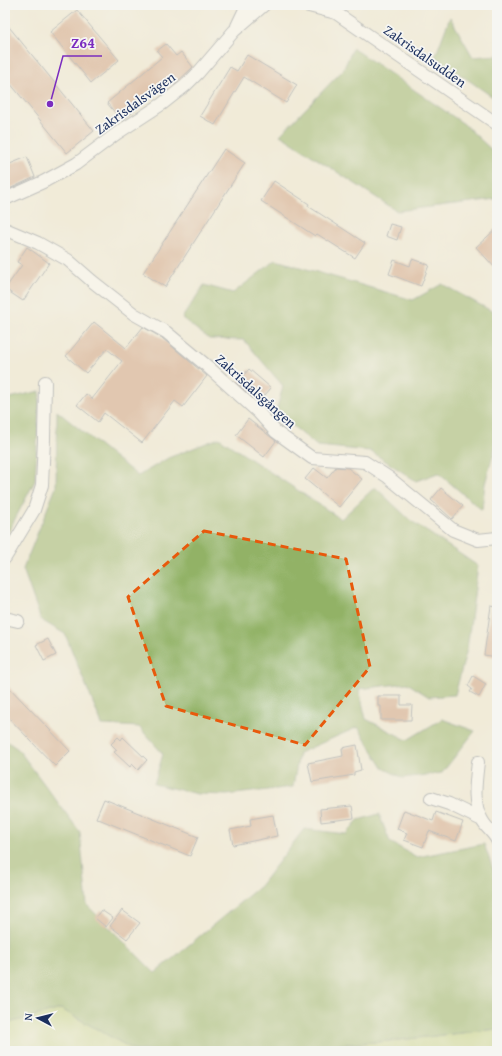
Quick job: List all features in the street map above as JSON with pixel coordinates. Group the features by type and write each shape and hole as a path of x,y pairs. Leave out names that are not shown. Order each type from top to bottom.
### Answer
{"street":[{"path":"234,31 247,5"},
{"name":"Zakrisdalsvägen","path":"5,199 43,182 76,164 116,134 162,104 186,85 234,31 264,5"},
{"name":"Zakrisdalsudden","path":"306,5 334,9 497,124"},
{"name":"Zakrisdalsgången","path":"5,229 38,243 65,259 134,314 166,332 207,366 252,407 276,432 312,458 365,462 388,477 453,530 478,540 497,538"},
{"path":"5,558 34,510 42,485 45,382"},
{"path":"5,618 18,621"},
{"path":"478,762 475,781 476,804 482,820 497,840"},
{"path":"431,798 449,804 482,820"}],"highlighted area":[{"path":"204,531 346,559 370,667 305,745 166,706 128,597"}],"green space":[{"path":"450,17 473,57 497,55 497,100 435,57"},
{"path":"353,48 464,124 497,155 497,199 397,211 280,135 343,70"},
{"path":"276,260 413,300 442,284 497,314 497,441 485,484 482,510 438,473 416,481 370,451 317,446 276,412 283,386 244,340 209,339 182,318 204,285 233,293"},
{"path":"40,391 35,481 5,538 5,399"},
{"path":"57,411 138,476 168,458 219,438 341,519 375,487 410,520 478,566 467,649 455,695 429,697 407,683 359,689 366,719 407,740 442,719 475,731 442,773 403,778 383,768 358,727 299,753 293,787 227,795 197,794 154,784 163,754 139,727 102,725 65,634 41,620 23,569 56,487"},
{"path":"5,740 18,749 80,832 87,905 155,973 260,886 304,829 346,834 358,820 379,814 390,842 417,857 484,844 497,880 497,1029 390,1041 246,1051 136,1051 61,1009 5,1024"},
{"path":"61,1009 136,1051 5,1051 5,1024"},
{"path":"497,1029 497,1051 246,1051 390,1041"}],"building":[{"path":"77,10 119,60 91,83 50,32"},
{"path":"5,22 94,131 67,153 5,77"},
{"path":"166,44 176,56 181,52 193,67 174,85 171,81 122,121 107,103 162,57 157,51"},
{"path":"247,55 297,85 286,103 244,77 215,125 200,116 230,67 237,71"},
{"path":"224,149 245,163 165,287 143,273"},
{"path":"27,157 35,177 5,191 5,166"},
{"path":"274,181 309,204 308,206 365,243 355,258 317,234 315,236 261,201"},
{"path":"390,224 401,227 397,240 386,236"},
{"path":"497,228 497,270 476,247"},
{"path":"27,247 49,263 23,301 5,289 22,265 17,262"},
{"path":"412,259 429,265 421,286 389,274 394,260 410,266"},
{"path":"94,322 126,348 143,327 162,338 207,376 183,407 175,401 142,443 104,413 98,422 77,405 86,394 92,399 122,361 107,349 86,373 66,356"},
{"path":"249,369 271,388 259,402 237,383"},
{"path":"248,419 276,441 264,457 236,435"},
{"path":"336,467 348,468 362,479 339,507 305,479 314,468 327,478"},
{"path":"441,488 463,506 452,519 431,500"},
{"path":"491,606 497,607 497,657 484,655"},
{"path":"48,639 56,655 44,661 36,645"},
{"path":"473,676 486,684 479,697 470,692 472,689 468,686"},
{"path":"5,683 70,751 55,766 5,714"},
{"path":"378,696 401,696 401,705 412,705 411,720 381,720 381,706 378,706"},
{"path":"118,737 121,740 123,737 147,760 138,770 132,764 130,767 114,752 117,750 111,744"},
{"path":"357,745 361,770 354,772 354,775 312,782 308,763 343,756 342,748"},
{"path":"104,799 198,837 190,856 96,818"},
{"path":"352,806 354,818 321,822 320,809"},
{"path":"404,810 433,821 436,812 463,822 456,841 429,831 423,847 404,840 407,833 397,829"},
{"path":"273,815 277,836 233,845 230,830 251,826 250,819"},
{"path":"101,910 113,918 106,927 95,918"},
{"path":"122,910 140,923 127,939 110,926"}],"place":[{"name":"Z64","path":"50,104"}]}
